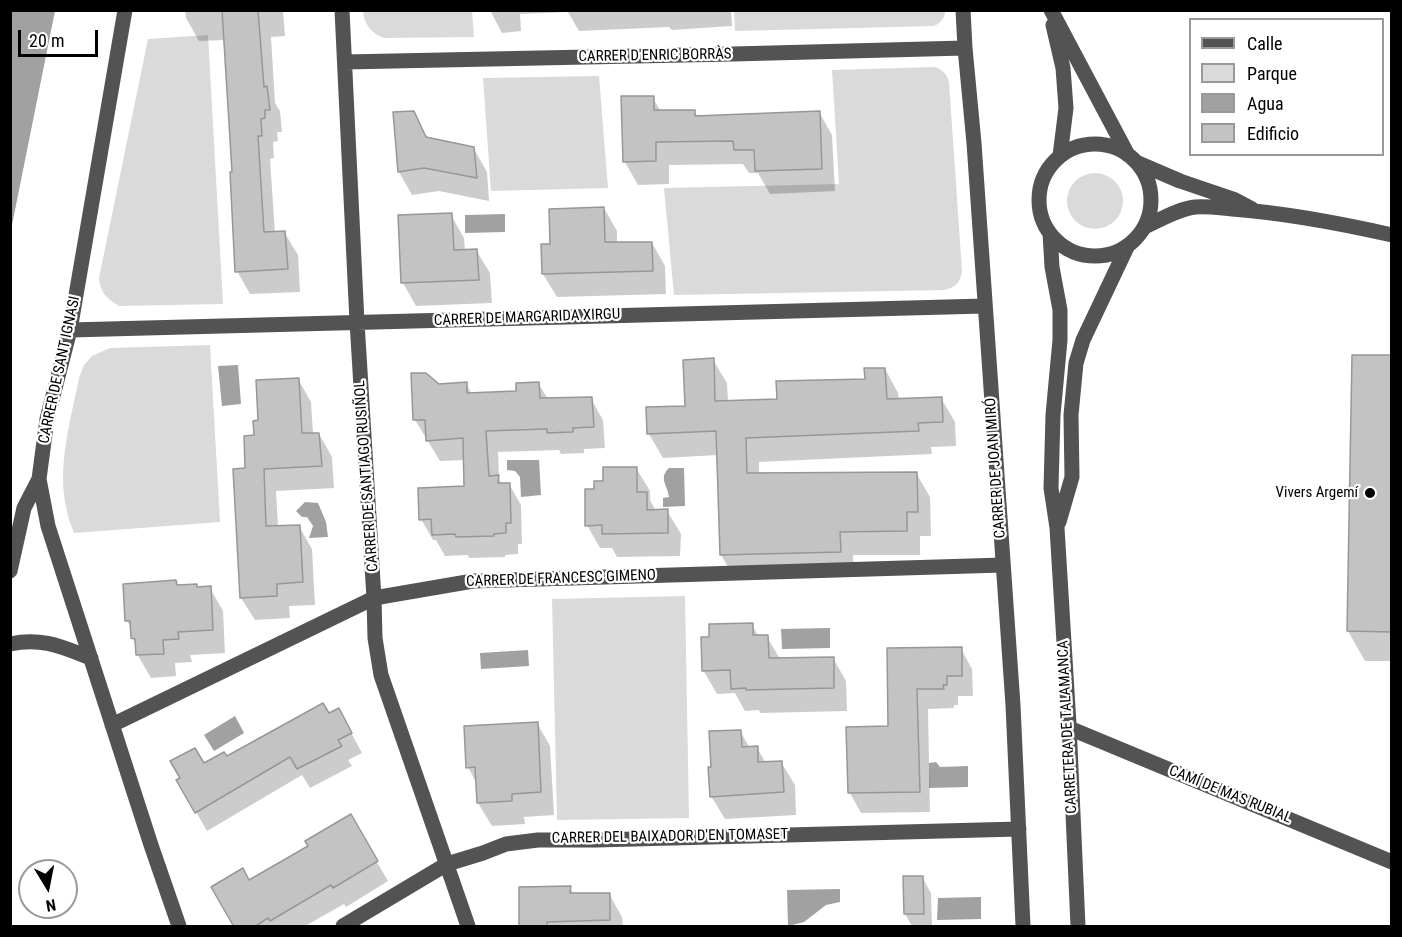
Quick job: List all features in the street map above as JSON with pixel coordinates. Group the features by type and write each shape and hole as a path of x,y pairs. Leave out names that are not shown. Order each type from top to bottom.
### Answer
{"street":[{"name":"CARRER DE SANT IGNASI","path":"125,10 70,330 47,419 39,479 48,526 179,927"},
{"name":"CARRER DE SANTIAGO RUSIÑOL","path":"342,10 375,638 381,675 468,927"},
{"name":"CARRER DE JOAN MIRÓ","path":"963,10 1013,705 1023,927"},
{"path":"1050,10 1063,68 1066,108 1060,156"},
{"path":"1050,10 1133,159 1146,178 1151,194 1150,211 1144,227 1128,245 1115,252 1086,255 1072,251 1060,243 1050,233 1042,218 1039,201 1041,184 1049,169 1060,156 1087,144 1115,147 1133,159 1180,181 1233,199 1254,210"},
{"name":"CARRER D'ENRIC BORRÀS","path":"345,62 965,48"},
{"path":"1144,227 1179,211 1194,207 1254,210 1387,233"},
{"name":"CARRETERA DE TALAMANCA","path":"1050,233 1052,267 1060,310 1051,488 1057,528 1078,927"},
{"name":"CARRETERA DE TALAMANCA","path":"1057,528 1072,477 1071,415 1076,363 1083,340 1128,245"},
{"name":"CARRER DE MARGARIDA XIRGU","path":"70,330 985,306"},
{"path":"10,570 24,507 39,479"},
{"name":"CARRER DE FRANCESC GIMENO","path":"112,725 374,598 473,581 1003,565"},
{"path":"10,644 30,641 50,643 91,658"},
{"name":"CAMÍ DE MAS RUBIAL","path":"1069,728 1392,862"},
{"name":"CARRER DEL BAIXADOR D'EN TOMASET","path":"343,927 447,864 506,844 538,840 1019,829"}],"green space":[{"path":"363,11 472,11 474,37 384,38 369,28"},
{"path":"734,11 945,11 942,20 934,26 735,31"},
{"path":"208,35 223,304 119,306 105,295 99,278 148,39"},
{"path":"935,67 944,73 949,82 962,271 957,284 944,290 674,295 664,188 839,184 832,70"},
{"path":"599,76 608,188 491,191 483,78"},
{"path":"1095,173 1106,175 1115,181 1121,190 1123,201 1121,212 1115,221 1106,227 1095,229 1084,227 1075,221 1069,212 1067,201 1069,190 1075,181 1084,175"},
{"path":"210,345 220,522 74,533 64,494 64,461 79,378 84,365 92,356 110,348"},
{"path":"685,596 689,818 557,820 552,599"}],"water":[{"path":"10,11 55,11 11,230"},
{"path":"505,214 505,232 465,233 465,215"},
{"path":"238,365 241,404 222,406 218,366"},
{"path":"507,460 539,460 541,495 521,497 520,477 515,471 507,470"},
{"path":"669,468 684,468 685,506 663,507 663,498 669,497 664,475"},
{"path":"305,502 318,503 326,522 328,537 309,538 313,526 307,517 302,517 296,511"},
{"path":"830,628 830,648 782,649 781,629"},
{"path":"528,650 529,666 481,669 480,653"},
{"path":"235,716 244,733 214,751 204,735"},
{"path":"936,762 940,767 968,766 968,787 929,788 929,763"},
{"path":"840,889 840,902 826,905 804,922 788,926 787,890"},
{"path":"981,897 981,919 937,920 938,898"}],"building":[{"path":"222,10 258,10 264,87 267,86 270,110 265,110 265,118 261,119 262,136 258,136 264,232 285,231 288,269 235,272 230,172 232,172"},
{"path":"621,96 654,96 654,110 695,110 695,116 820,111 822,169 755,171 754,150 734,150 733,141 656,142 656,161 623,162"},
{"path":"414,111 426,137 474,147 477,178 424,168 398,172 393,112"},
{"path":"604,207 605,242 652,242 653,271 542,274 541,244 550,244 549,209"},
{"path":"452,213 454,250 477,249 479,280 401,283 398,215"},
{"name":"Vivers Argemí","path":"1352,355 1392,355 1392,632 1347,631"},
{"path":"714,358 715,401 777,399 776,381 865,379 864,368 885,368 887,399 942,397 943,422 918,423 919,431 746,438 747,473 917,472 918,512 907,512 907,531 840,532 841,552 720,555 716,431 647,434 646,407 685,406 683,360"},
{"path":"411,373 426,373 439,384 467,382 467,393 516,391 516,383 539,382 540,398 592,397 594,427 573,428 573,432 547,433 547,429 486,431 489,476 499,475 498,483 510,483 511,523 506,523 506,533 494,534 494,536 432,535 431,519 419,520 418,488 464,486 463,438 426,441 425,420 413,420"},
{"path":"299,378 302,433 319,433 322,466 264,469 266,526 300,525 303,582 277,584 277,596 240,598 233,469 245,468 244,436 254,435 253,421 258,420 256,380"},
{"path":"603,467 637,467 637,492 647,492 647,510 668,509 668,533 602,534 602,525 585,526 585,489 594,489 594,481 603,481"},
{"path":"176,580 177,585 211,586 213,630 178,632 179,639 163,640 164,654 136,655 135,639 131,638 130,621 125,621 123,584"},
{"path":"753,623 753,635 768,635 769,658 834,657 834,688 731,689 730,670 702,671 701,637 709,637 709,624"},
{"path":"962,647 962,676 947,676 947,685 943,685 944,689 917,689 920,792 848,793 846,727 888,726 887,648"},
{"path":"323,703 329,713 339,708 352,733 338,740 342,746 297,769 290,757 195,813 176,780 180,778 170,761 195,748 204,763 224,752 227,756"},
{"path":"538,722 541,792 512,794 512,801 477,803 475,767 466,768 464,726"},
{"path":"741,730 742,747 758,746 758,762 782,761 784,792 710,797 709,731"},
{"path":"351,814 378,861 333,888 331,885 270,921 268,918 254,927 234,927 211,887 243,868 249,880 308,846 305,841"},
{"path":"903,876 923,876 924,914 904,914"},
{"path":"571,886 570,893 610,893 610,920 547,922 547,927 519,927 519,887"}],"place":[{"name":"Vivers Argemí","path":"1370,493"}]}
